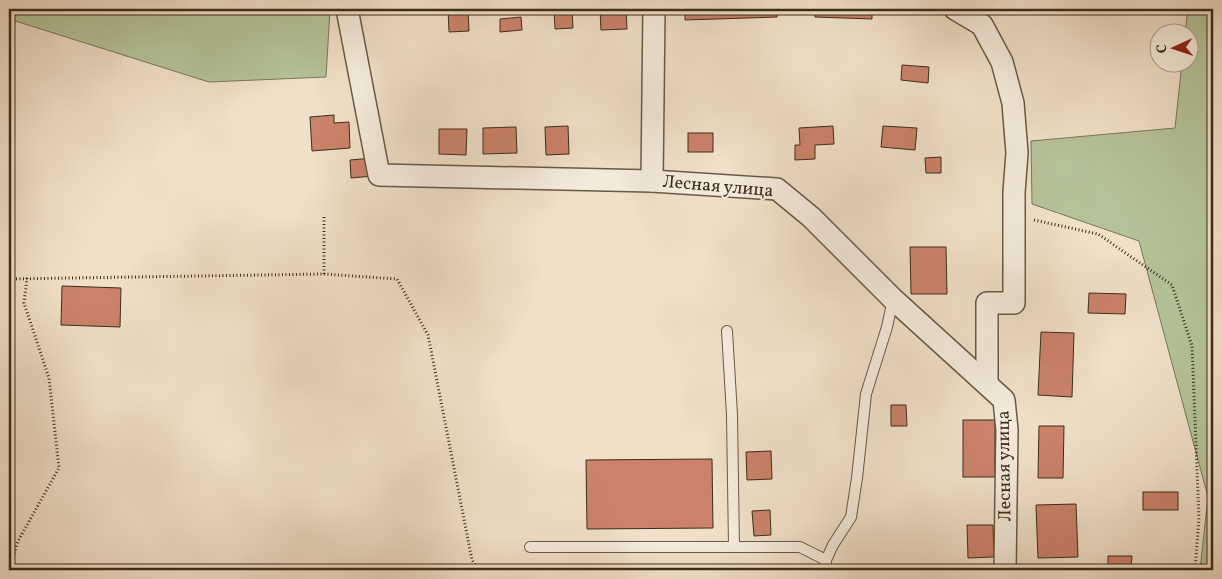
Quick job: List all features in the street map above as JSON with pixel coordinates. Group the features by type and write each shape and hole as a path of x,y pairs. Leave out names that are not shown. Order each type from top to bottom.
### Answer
{"street":[{"name":"Лесная улица","path":"347,9 379,175 652,181 777,189 811,217 893,299 1004,400 1007,430 1005,570"},
{"path":"652,181 654,9"},
{"path":"955,9 982,25 1002,62 1014,113 1017,153 1014,192 1014,303 987,303 987,383"}],"lane":[{"path":"530,547 800,547 825,565 833,545 851,517 866,394 888,327 893,299"},
{"path":"727,331 732,415 734,546"}],"path":[{"path":"324,217 324,274"},
{"path":"1026,218 1098,234 1172,285 1192,346 1199,518 1195,570"},
{"path":"9,278 324,274 397,279 428,335 472,560 478,570"},
{"path":"9,570 18,541 59,468 49,378 24,303 26,278"}],"green space":[{"path":"9,9 330,9 326,77 209,82 9,19"},
{"path":"1188,9 1213,9 1213,570 1200,570 1208,497 1139,241 1032,204 1031,141 1175,128 1181,72 1200,72 1200,22 1186,22"}],"building":[{"path":"448,9 468,9 469,31 449,32"},
{"path":"554,9 572,9 573,28 555,29"},
{"path":"600,9 626,9 627,29 601,30"},
{"path":"685,9 777,9 777,17 685,20"},
{"path":"815,9 872,9 872,19 815,17"},
{"path":"521,17 522,30 500,32 500,19"},
{"path":"902,65 929,67 928,83 901,80"},
{"path":"334,115 334,123 349,122 350,148 312,151 310,117"},
{"path":"568,126 569,154 546,155 545,127"},
{"path":"833,126 834,144 815,145 815,159 795,160 795,145 800,145 799,128"},
{"path":"883,126 917,128 915,150 881,147"},
{"path":"516,127 517,153 483,154 483,128"},
{"path":"439,129 467,129 466,155 439,154"},
{"path":"688,133 713,133 713,152 688,152"},
{"path":"941,157 941,173 926,173 925,158"},
{"path":"373,158 374,176 351,178 350,160"},
{"path":"910,247 946,247 947,294 911,294"},
{"path":"62,286 121,288 120,327 61,325"},
{"path":"1089,293 1126,294 1125,314 1088,313"},
{"path":"1041,332 1074,333 1072,397 1038,395"},
{"path":"891,405 906,405 907,426 891,426"},
{"path":"963,420 995,420 995,477 963,477"},
{"path":"1039,426 1064,426 1063,478 1038,478"},
{"path":"771,451 772,479 747,480 746,452"},
{"path":"712,459 713,528 587,529 586,460"},
{"path":"1143,492 1178,492 1178,510 1143,510"},
{"path":"1076,504 1078,557 1038,558 1036,505"},
{"path":"770,510 771,535 754,536 752,511"},
{"path":"967,525 993,525 994,557 968,558"},
{"path":"1108,556 1132,556 1131,570 1108,570"}]}
